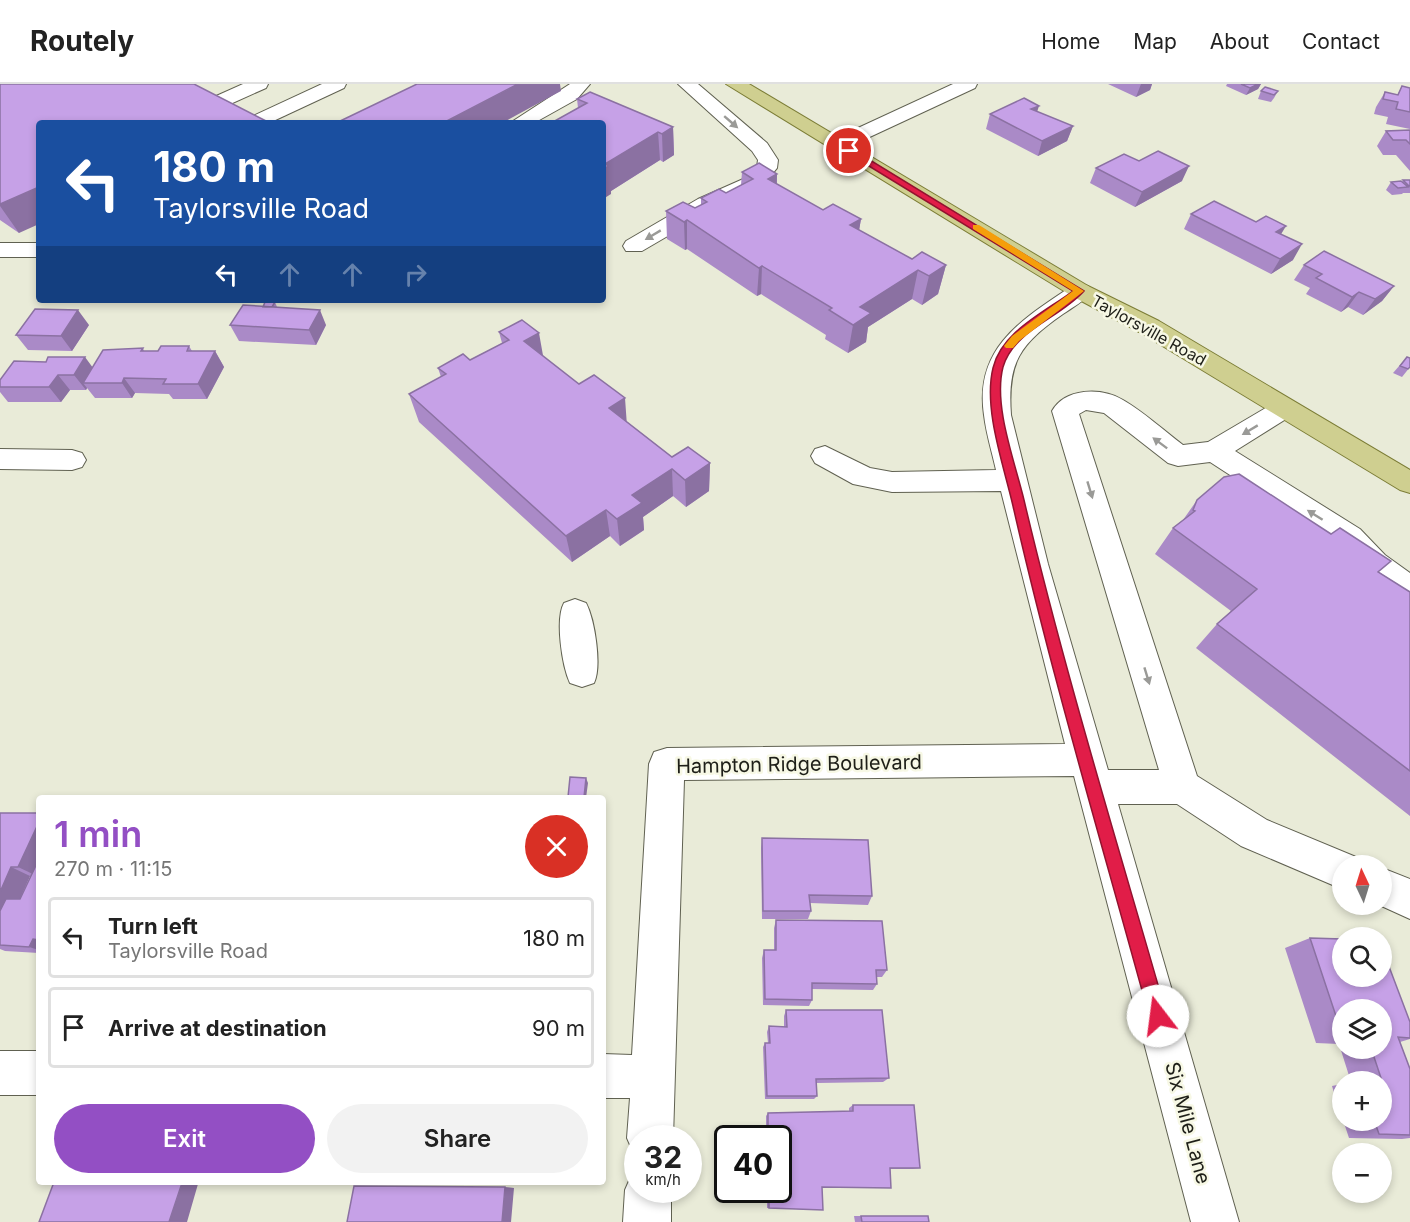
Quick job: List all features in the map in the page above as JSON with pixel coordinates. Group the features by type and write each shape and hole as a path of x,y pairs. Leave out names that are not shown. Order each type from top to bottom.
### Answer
{"main road":[{"name":"Taylorsville Road","path":"735,84 839,144 1080,291 1150,327 1410,483"}],"street":[{"path":"221,101 260,84"},
{"path":"267,120 337,84"},
{"path":"525,120 570,95 581,84"},
{"path":"634,246 706,204 757,180 767,168 768,160 760,147 687,84"},
{"path":"839,144 968,84"},
{"path":"201,90 259,120"},
{"path":"0,250 36,250"},
{"name":"Six Mile Lane","path":"1080,291 1016,338 1005,351 998,368 995,399 997,415 1033,564 1215,1222"},
{"path":"1182,787 1065,411 1081,400 1112,405 1178,456 1214,451 1285,408"},
{"path":"1214,451 1349,537 1374,564 1410,590"},
{"path":"825,456 863,477 892,482 1012,480"},
{"path":"0,459 72,460"},
{"path":"575,612 582,673"},
{"name":"Hampton Ridge Boulevard","path":"651,1125 667,764 1092,773"},
{"path":"1092,773 1182,787 1254,832 1332,866"},
{"path":"1392,891 1410,899"},
{"path":"606,1076 653,1077"},
{"path":"647,1222 648,1203"}],"building":[{"path":"0,84 194,84 264,120 36,120 36,188 0,204"},
{"path":"417,84 518,84 449,120 342,120"},
{"path":"1241,84 1258,84 1250,88"},
{"path":"1402,86 1410,88 1410,112 1396,109 1398,102 1383,99 1385,92 1398,95"},
{"path":"1265,87 1278,91 1274,95 1261,91"},
{"path":"590,92 673,127 662,134 658,132 606,163 606,120 556,120 587,103 577,99"},
{"path":"1024,98 1039,106 1031,109 1073,126 1042,141 990,114"},
{"path":"1410,130 1410,144 1406,140 1393,140 1386,131"},
{"path":"1158,151 1189,166 1142,192 1096,168 1124,154 1139,161"},
{"path":"759,163 777,174 768,179 823,210 833,204 861,219 850,225 912,259 922,252 946,265 929,276 918,270 860,307 871,313 853,325 829,310 832,308 762,266 759,268 687,220 684,222 666,211 683,202 695,208 707,202 701,198 719,189 726,193 753,179 742,172"},
{"path":"1403,180 1410,180 1410,186 1409,186"},
{"path":"1401,181 1408,187 1398,188 1391,182"},
{"path":"1214,201 1256,222 1266,216 1286,226 1276,232 1302,244 1280,259 1191,214"},
{"path":"1324,251 1394,286 1375,299 1359,292 1352,297 1316,278 1322,274 1304,265"},
{"path":"265,303 274,303 272,307 263,307"},
{"path":"243,305 320,310 309,330 230,325"},
{"path":"35,309 78,310 61,336 16,335"},
{"path":"522,320 539,333 524,341 579,384 594,375 625,398 609,408 672,457 688,447 710,463 685,480 672,469 632,495 642,503 617,519 606,510 566,536 409,394 446,374 438,368 463,354 470,360 509,340 499,332"},
{"path":"161,346 189,346 187,351 215,351 198,384 163,384 166,379 124,378 122,383 83,383 103,350 143,348 141,351 158,351"},
{"path":"48,357 85,357 74,375 58,375 49,387 0,387 0,380 14,361 46,362"},
{"path":"1407,357 1410,358 1408,369 1400,366"},
{"path":"1239,474 1331,534 1340,528 1391,561 1378,572 1410,592 1410,771 1217,624 1257,589 1173,528 1195,511 1193,510 1197,500 1224,477"},
{"path":"570,777 586,778 584,795 568,795"},
{"path":"0,813 36,813 36,828 18,867 11,867 0,892"},
{"path":"762,838 868,840 872,896 809,895 811,911 763,911"},
{"path":"36,865 36,940 33,939 29,947 0,945 0,911 6,899 20,899"},
{"path":"776,920 882,921 887,970 876,970 877,984 812,983 812,1000 765,999 764,950 776,950"},
{"path":"1310,938 1332,939 1332,987 1392,987 1392,974 1410,1022 1410,1038 1398,1037 1410,1069 1410,1135 1379,1134 1378,1131 1392,1131 1392,1071 1379,1071 1375,1059 1392,1059 1392,999 1332,999 1332,1004"},
{"path":"786,1010 882,1010 889,1078 816,1079 817,1096 767,1096 765,1043 770,1043 769,1026 787,1027"},
{"path":"853,1105 914,1105 920,1168 890,1168 891,1188 822,1187 823,1210 769,1208 769,1203 792,1203 792,1125 768,1125 768,1113 853,1111"},
{"path":"53,1185 181,1185 169,1222 39,1222"},
{"path":"354,1186 505,1187 502,1222 347,1222"},
{"path":"861,1216 928,1216 929,1222 862,1222"}],"slow traffic":[{"path":"976,227 1080,291 1016,338 1009,346"}],"route":[{"path":"849,151 1080,291 1016,338 1005,351 998,368 995,399 1033,564 1158,1016"}]}
